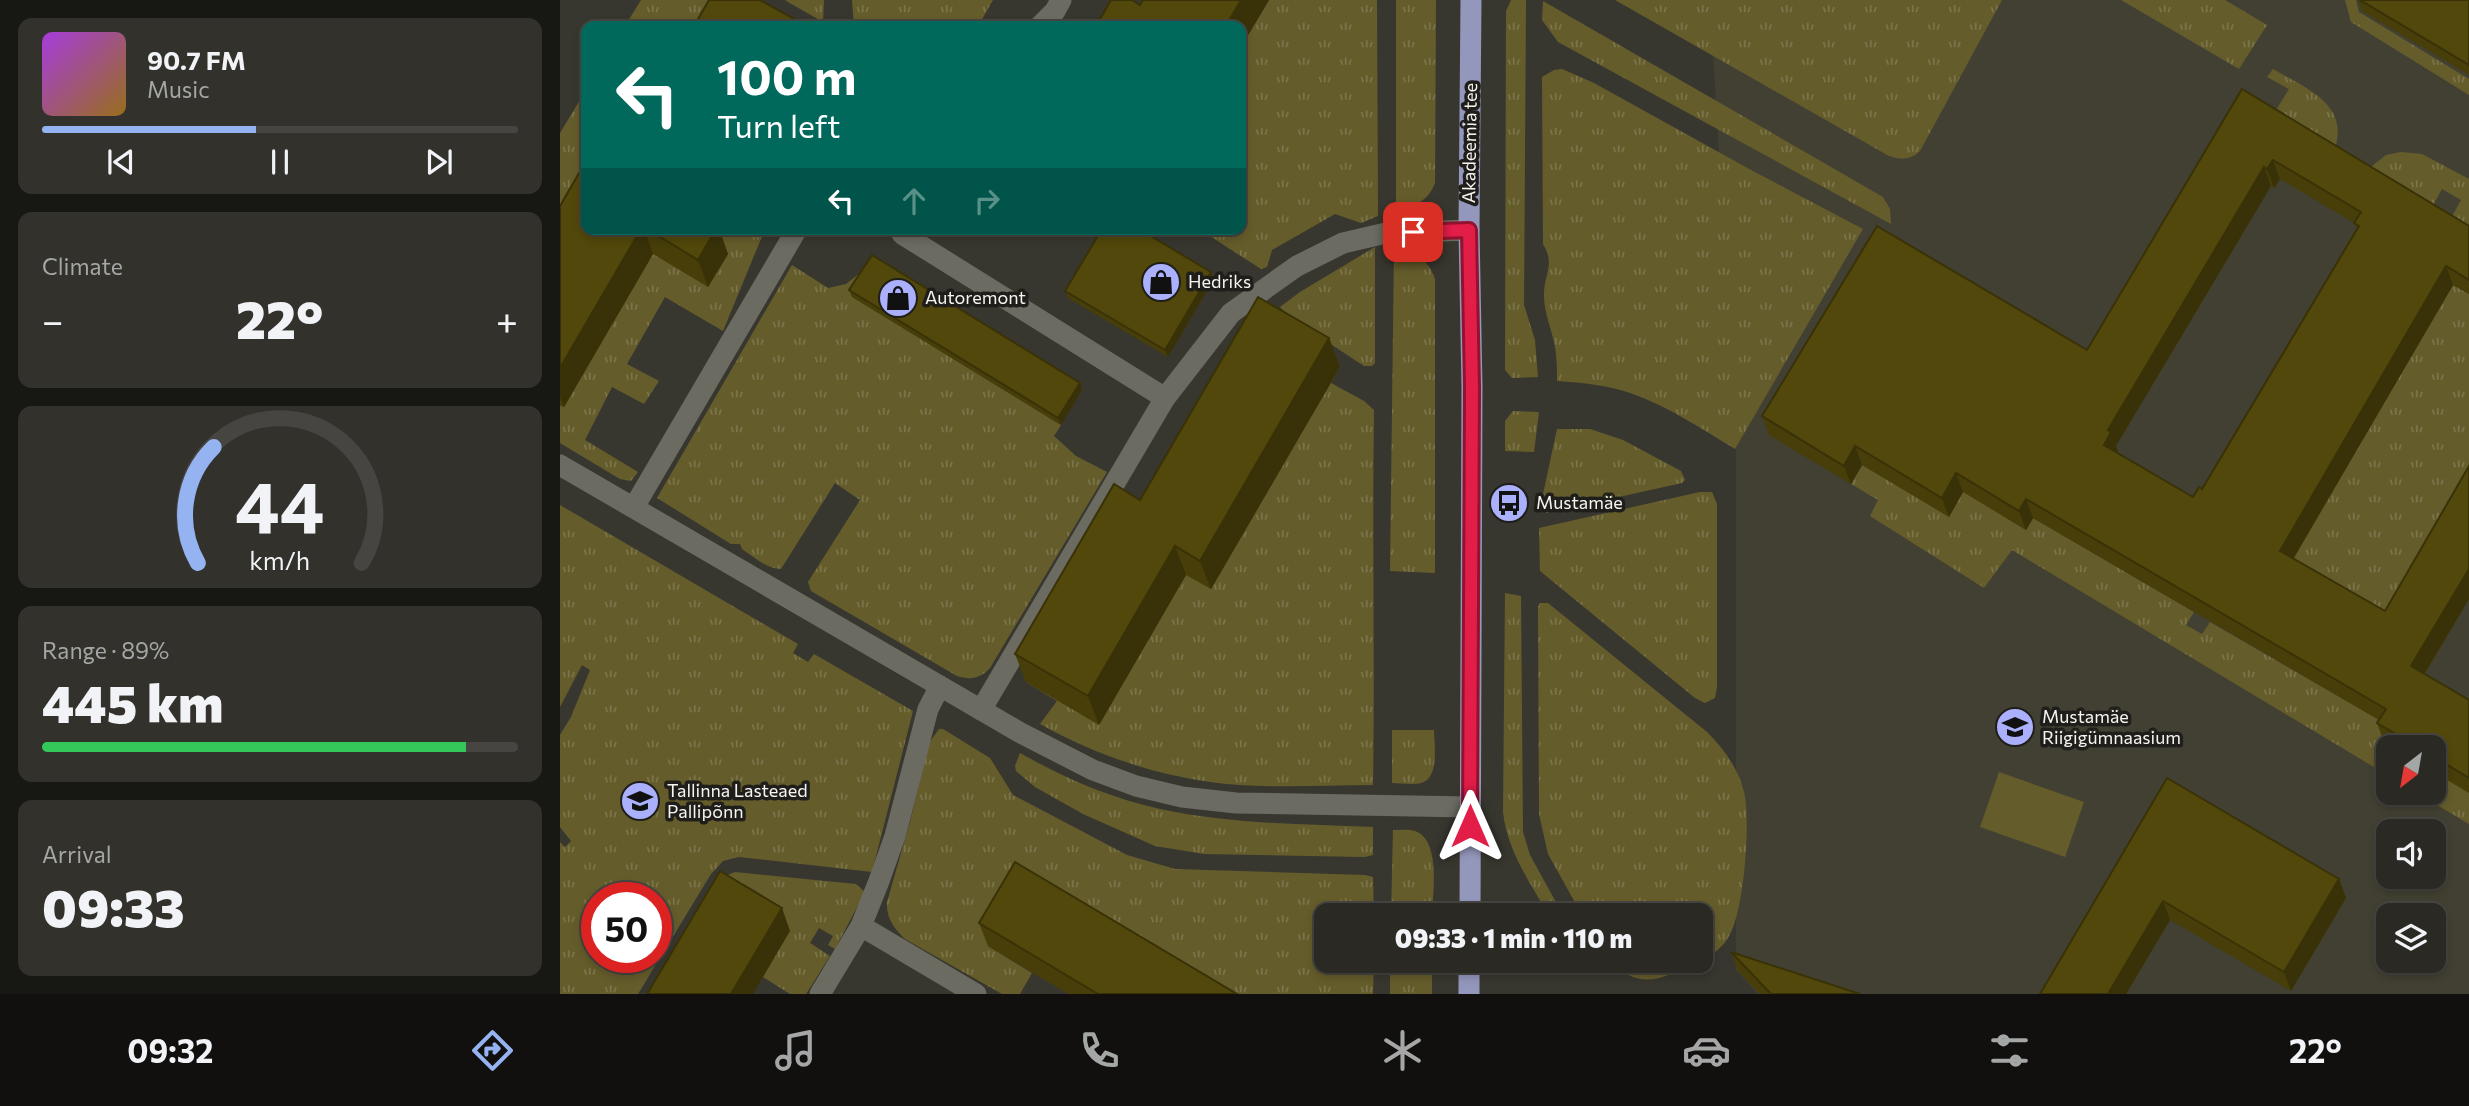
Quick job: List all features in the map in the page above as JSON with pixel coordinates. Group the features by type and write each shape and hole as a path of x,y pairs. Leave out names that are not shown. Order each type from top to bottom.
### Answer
{"main road":[{"name":"Akadeemia tee","path":"1469,903 1471,0"},
{"path":"1469,973 1469,994"}],"street":[{"path":"1045,21 1062,0"},
{"path":"981,710 1164,398 1231,313 1297,265 1343,243 1386,233 1469,230"},
{"path":"634,507 793,235"},
{"path":"907,235 1164,398"},
{"path":"560,465 940,687 1093,770 1136,786 1182,797 1236,803 1469,807"},
{"path":"820,994 861,926 895,836 928,709 940,687"},
{"path":"861,926 976,994"}],"shaded area":[{"path":"1710,0 2469,0 2469,994 1758,994 1736,970 1736,452"}],"green space":[{"path":"641,0 759,0 728,21 628,21"},
{"path":"785,0 824,0 823,21 821,21"},
{"path":"852,0 993,0 981,21 854,21"},
{"path":"1269,0 1377,0 1378,216 1361,223 1335,214 1272,250 1267,267 1261,269 1208,235 1246,235 1246,39"},
{"path":"1396,0 1436,0 1435,183 1420,202 1396,210"},
{"path":"1511,0 1526,0 1524,305 1535,340 1538,377 1512,378 1505,370 1506,11"},
{"path":"1615,0 2002,0 1920,151 1902,159 1889,156"},
{"path":"2121,0 2225,0 2267,25 2239,69"},
{"path":"2345,0 2356,0 2359,12 2469,79 2469,95 2351,22"},
{"path":"1543,1 1883,197 1890,209 1891,224 1558,42 1542,20"},
{"path":"1562,69 1594,83 1863,229 1735,449 1698,426 1633,394 1605,386 1557,381 1555,347 1544,299 1549,263 1543,244 1542,77"},
{"path":"2273,69 2313,93 2332,112 2337,124 2337,139 2332,156 2270,120 2289,89 2267,77"},
{"path":"581,98 581,215 560,251 560,133"},
{"path":"2401,152 2422,154 2469,179 2469,241 2446,227 2461,200 2442,189 2428,214 2362,174 2386,155"},
{"path":"663,235 763,235 723,331 665,297 627,364 659,381 644,404 612,387 585,440 638,472 631,481 620,479 560,443 560,405 563,407"},
{"path":"1375,247 1375,363 1372,366 1364,366 1288,316 1280,307"},
{"path":"1394,250 1420,257 1435,279 1435,573 1390,571"},
{"path":"874,262 853,297 1061,425 1054,436 1076,456 1107,472 990,668 975,678 957,676 811,591 808,582 860,500 835,483 781,569 761,562 742,549 740,544 731,544 657,498 792,265 828,288 846,284"},
{"path":"2453,285 2469,294 2469,497 2392,630 2287,569"},
{"path":"1340,367 1331,383 1364,401 1374,410 1373,785 1256,786 1187,778 1111,757 1040,724 1057,701 1026,682 1031,674"},
{"path":"1513,411 1539,412 1534,452 1505,451 1505,421"},
{"path":"1557,429 1590,429 1623,440 1681,471 1685,480 1682,483 1546,513 1540,508"},
{"path":"1862,465 1949,516 1969,482 2008,519 2026,530 2033,518 2194,612 2186,625 2202,634 2210,622 2393,728 2393,735 2376,735 2376,768 2012,550 1984,588 1870,516 1878,500 1851,484"},
{"path":"1700,492 1712,492 1717,504 1717,687 1715,698 1705,703 1695,698 1540,571 1539,528"},
{"path":"560,505 798,644 793,653 808,662 814,654 913,711 872,872 739,857 723,861 711,874 672,938 672,882 581,882 581,973 651,973 638,994 560,994 560,842 565,847 571,841 560,827 560,735 571,717 590,670 582,665 560,707"},
{"path":"1505,593 1521,596 1523,832 1530,855 1556,903 1542,903 1520,866 1509,840 1503,812"},
{"path":"1540,603 1548,603 1707,732 1734,767 1746,805 1745,866 1734,924 1727,940 1713,953 1713,903 1575,903 1548,854 1539,814"},
{"path":"939,729 943,729 990,758 1013,795 1127,855 1175,869 1373,877 1374,903 1314,903 1314,973 1374,973 1373,994 1206,994 988,946 1032,973 1020,994 1002,994 905,939 897,931 888,913 887,902 929,743"},
{"path":"1392,730 1434,730 1435,760 1427,780 1418,784 1392,783"},
{"path":"1020,753 1088,786 1160,809 1239,820 1373,827 1373,855 1204,854 1155,846 1083,814 1035,787 1016,771"},
{"path":"1999,772 2084,802 2065,857 1980,827"},
{"path":"2446,779 2469,792 2469,824 2437,805 2446,805"},
{"path":"1393,830 1415,831 1423,836 1432,856 1433,903 1391,903"},
{"path":"735,872 856,884 865,892 835,949 828,945 833,936 819,928 810,943 830,956 806,994 790,994 763,977 654,994 667,973 672,973 672,964 725,876"},
{"path":"1390,973 1432,973 1432,994 1390,994"},
{"path":"1626,973 1673,973 1654,979 1633,977"}],"building":[{"path":"709,0 760,0 794,19 793,21 697,21"},
{"path":"1111,0 1132,0 1140,5 1143,0 1241,0 1229,21 1099,21"},
{"path":"2360,0 2469,0 2469,65"},
{"path":"2242,89 2469,226 2469,280 2446,266 2280,551 2385,611 2469,466 2469,569 2411,666 2469,700 2469,778 2446,764 2446,735 2398,735 2377,723 2386,709 2026,499 2019,511 1956,473 1942,498 1855,446 1844,466 1762,416 1877,226 2087,350","holes":["2273,160 2361,212 2354,223 2359,226 2202,489 2199,487 2193,497 2104,445 2111,432 2108,430 2264,167 2267,169"]},
{"path":"581,170 581,235 638,235 560,368 560,206"},
{"path":"657,235 713,235 698,260"},
{"path":"1098,235 1149,235 1211,272 1165,350 1065,291"},
{"path":"872,255 1080,383 1058,418 849,290"},
{"path":"1258,297 1329,338 1200,561 1175,546 1088,696 1015,654 1114,484 1140,500"},
{"name":"Mustamäe Riigigümnaasium","path":"2167,778 2339,879 2284,972 2163,901 2108,994 2040,994"},
{"path":"1015,862 1237,994 1098,994 979,923"},
{"path":"720,871 782,908 731,994 647,994 659,973 672,973 672,952"},
{"path":"1731,952 1860,994 1771,994"}],"place":[{"name":"Hedriks","path":"1161,282"},
{"name":"Autoremont","path":"898,298"},
{"name":"Mustamäe","path":"1509,503"},
{"name":"Mustamäe Riigigümnaasium","path":"2015,727"},
{"name":"Tallinna Lasteaed Pallipõnn","path":"640,801"}],"route":[{"path":"1413,232 1469,230 1472,387 1470,826"}]}
